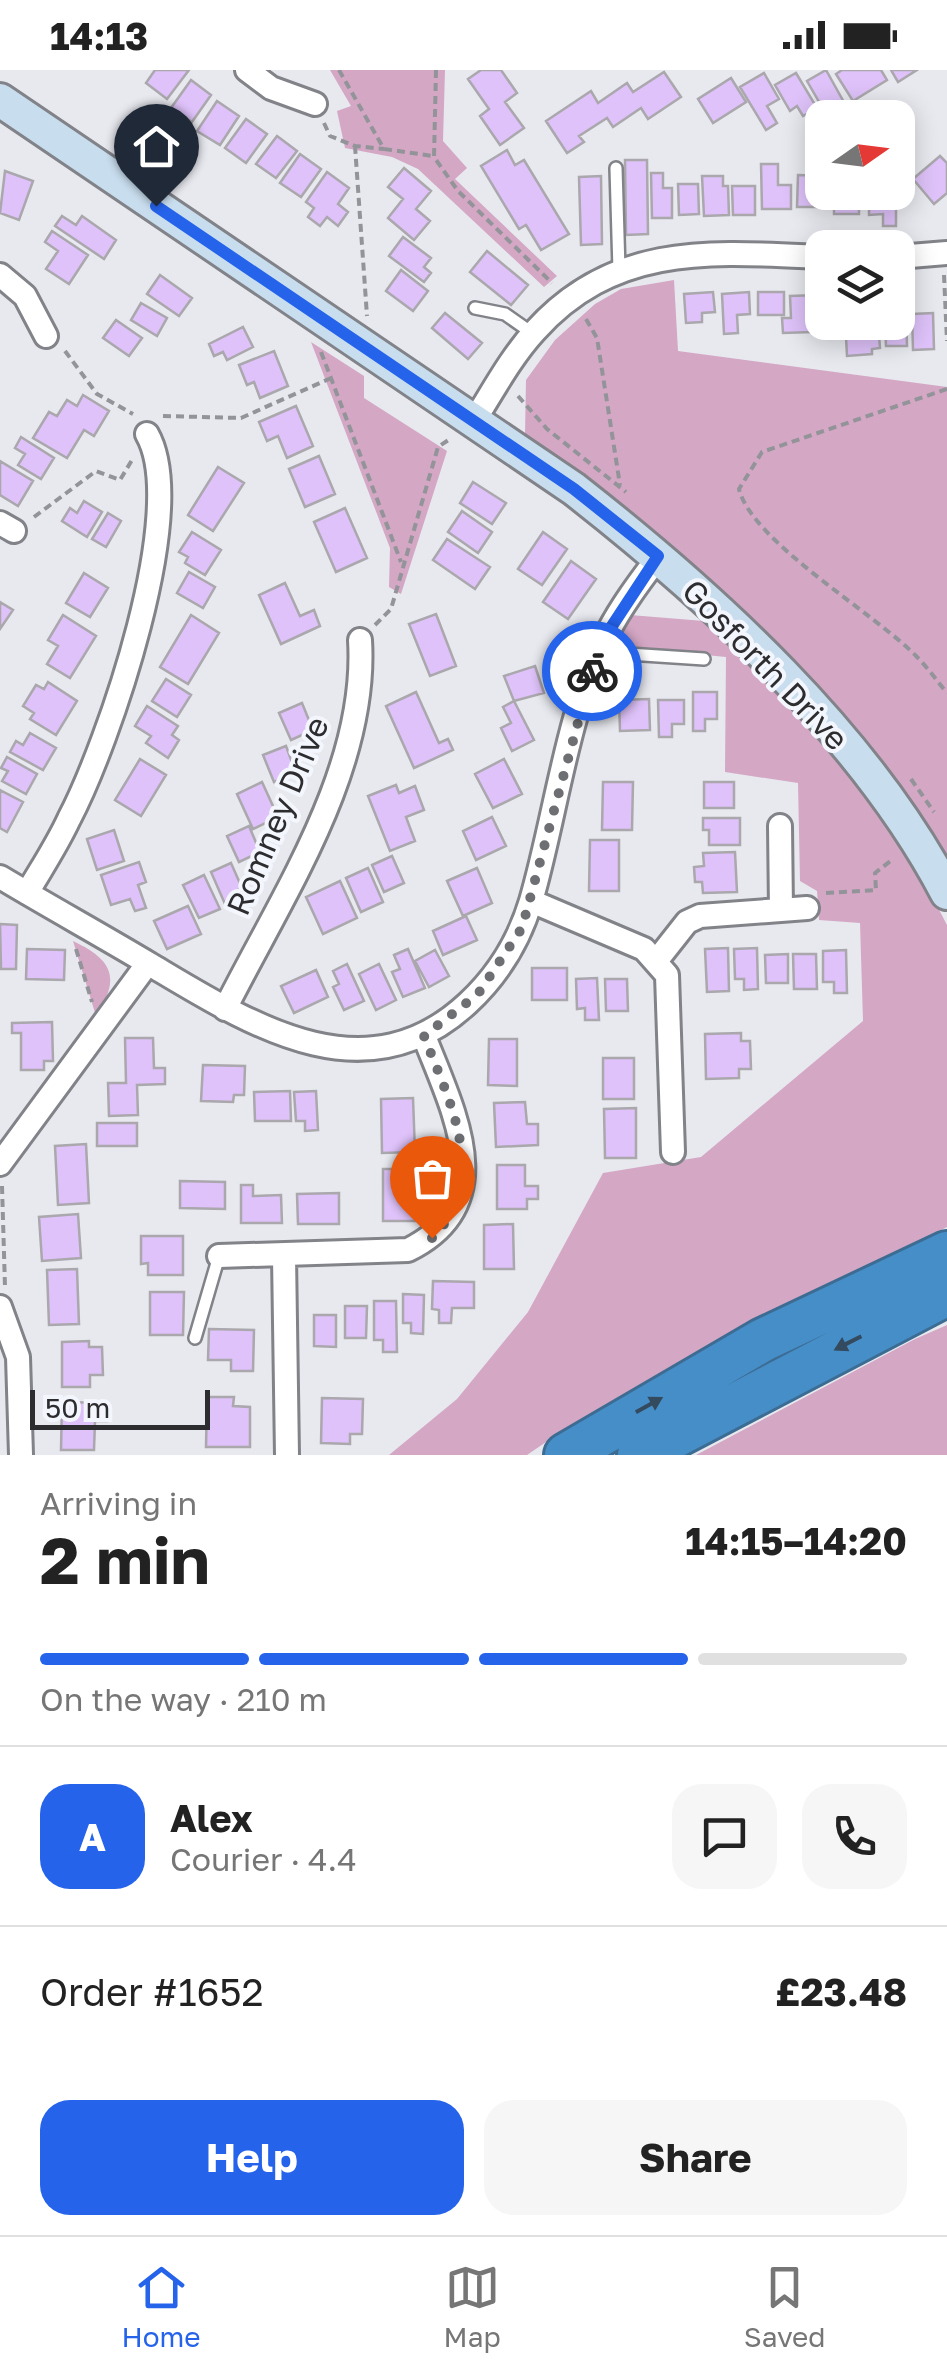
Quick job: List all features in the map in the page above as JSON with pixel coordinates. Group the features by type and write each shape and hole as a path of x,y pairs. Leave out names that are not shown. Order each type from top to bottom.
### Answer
{"highway":[{"path":"566,1455 764,1340 937,1278"},
{"path":"639,1455 937,1278"}],"street":[{"path":"247,70 271,88 315,104"},
{"name":"Gosforth Drive","path":"0,100 574,489 658,556 776,668 855,758 919,844 947,893"},
{"path":"915,256 945,254"},
{"path":"474,421 532,333 566,299 618,270 692,255 805,257"},
{"path":"0,275 25,296 46,336"},
{"path":"27,893 70,818 100,750 134,640 157,520 158,464 146,422"},
{"path":"0,877 225,1009 282,1036 364,1050 395,1047 424,1036 452,1018 496,972 522,928 598,652 628,597 658,556"},
{"name":"Romney Drive","path":"225,1009 314,831 340,768 354,727 362,680 360,640"},
{"path":"780,826 780,910"},
{"path":"531,901 620,937 658,960 666,974 670,996 673,1152"},
{"path":"658,960 687,922 700,916 807,908"},
{"path":"1,1163 101,1033 148,963"},
{"path":"218,1256 408,1250 432,1238 450,1221 465,1178 463,1155 424,1036"},
{"path":"284,1256 287,1455"},
{"path":"0,1307 18,1357 21,1455"}],"lane":[{"path":"616,168 618,270"},
{"path":"476,308 506,314 532,333"},
{"path":"598,652 704,659"},
{"path":"195,1338 218,1256"}],"path":[{"path":"339,70 384,149"},
{"path":"436,70 434,157 458,191 521,249 587,320 596,338 620,486"},
{"path":"315,104 330,136 355,146 434,157"},
{"path":"355,146 369,352"},
{"path":"945,254 947,340"},
{"path":"46,336 61,346 96,394 146,422 241,418 330,378"},
{"path":"323,358 401,562"},
{"path":"947,389 762,452 739,489 742,503 772,536 916,656 947,693"},
{"path":"360,640 391,609 401,562 432,467"},
{"path":"7,527 96,471 120,480"},
{"path":"807,908 816,894 876,890 875,873 882,865"},
{"path":"66,916 101,1033"},
{"path":"0,1292 5,1286 1,1163"}],"shaded area":[{"path":"330,70 445,70 443,141 467,168 455,179 557,276 544,287 418,169 392,157 345,148 337,111 351,106"},
{"path":"674,280 678,351 947,387 947,866 616,503 525,435 526,380 555,340 595,304 621,289"},
{"path":"311,342 364,376 364,398 447,451 401,594 389,587 390,548"},
{"path":"630,615 704,621 806,721 867,792 922,877 947,925 947,1227 709,1349 571,1425 527,1455 389,1455 457,1399 528,1312 603,1173 701,1157 863,1021 860,923 819,920 817,891 800,881 798,783 725,772 726,657 613,646"},
{"path":"73,941 97,955 109,971 109,991 96,1016"},
{"path":"947,1325 947,1455 696,1455 915,1339"}],"building":[{"path":"155,70 189,70 167,99 146,83"},
{"path":"481,70 501,70 517,93 505,102 524,128 500,145 480,116 489,109 468,79"},
{"path":"826,70 843,100 818,100 807,81"},
{"path":"842,70 881,70 887,80 852,100 836,74"},
{"path":"891,70 917,70 898,82"},
{"path":"664,72 681,97 648,119 641,108 613,127 607,118 579,136 584,142 567,153 546,121 591,91 598,103 627,83 633,92"},
{"path":"764,73 779,99 767,106 777,123 766,130 740,87"},
{"path":"796,73 812,100 805,100 805,115 797,106 790,111 775,85"},
{"path":"731,78 746,102 713,123 698,99"},
{"path":"191,80 211,95 192,122 171,108"},
{"path":"217,101 239,116 220,145 197,131"},
{"path":"246,119 267,134 246,163 225,148"},
{"path":"277,136 297,151 276,178 256,164"},
{"path":"507,150 515,165 524,160 569,234 541,250 526,225 519,229 481,166"},
{"path":"300,154 321,169 301,197 280,183"},
{"path":"940,156 947,163 947,193 934,204 915,177"},
{"path":"625,160 647,160 648,234 626,235"},
{"path":"761,164 778,164 778,185 791,185 791,209 762,209"},
{"path":"404,168 431,191 416,209 430,221 414,240 388,218 403,199 388,187"},
{"path":"5,171 33,181 19,220 0,213"},
{"path":"327,172 349,188 338,204 348,212 338,226 327,217 320,226 308,217 314,208 306,202"},
{"path":"651,173 663,173 663,188 672,188 672,218 652,218"},
{"path":"798,175 805,175 805,207 797,207"},
{"path":"601,176 602,244 581,245 579,177"},
{"path":"702,176 723,176 723,186 728,186 729,215 704,216"},
{"path":"678,184 698,184 699,214 679,215"},
{"path":"732,186 755,186 755,215 733,215"},
{"path":"834,210 859,210 859,214 834,214"},
{"path":"869,210 896,210 896,226 883,226 883,214 869,215"},
{"path":"62,216 76,225 82,216 116,240 104,259 55,226"},
{"path":"52,231 88,255 69,284 46,269 58,251 45,242"},
{"path":"403,237 431,258 424,267 431,273 424,282 389,256"},
{"path":"487,251 528,285 511,305 470,272"},
{"path":"401,270 428,291 413,311 386,291"},
{"path":"160,275 192,298 179,316 147,294"},
{"path":"713,292 715,312 702,313 702,322 686,323 684,294"},
{"path":"749,292 750,314 737,315 738,333 724,334 722,294"},
{"path":"758,292 784,292 784,315 758,315"},
{"path":"805,295 805,332 783,333 782,318 791,318 790,296"},
{"path":"141,303 167,318 157,336 131,320"},
{"path":"445,313 482,343 468,359 432,328"},
{"path":"933,313 934,349 913,350 915,314"},
{"path":"116,320 142,338 129,356 103,338"},
{"path":"243,327 253,347 227,360 223,352 214,356 209,344"},
{"path":"846,340 879,340 880,348 872,349 872,354 847,356"},
{"path":"886,340 907,340 907,346 886,346"},
{"path":"274,351 288,386 260,398 254,382 247,385 239,365"},
{"path":"83,395 109,411 94,436 84,430 67,458 33,438 49,412 57,416 67,400 77,406"},
{"path":"296,406 313,446 287,458 278,436 267,441 259,422"},
{"path":"21,437 54,458 41,479 18,465 25,454 15,448"},
{"path":"319,456 335,494 305,507 289,469"},
{"path":"0,461 33,481 18,506 0,495"},
{"path":"218,467 244,483 213,531 188,515"},
{"path":"473,482 506,503 492,524 460,503"},
{"path":"84,501 102,512 87,537 62,521 70,508 77,513"},
{"path":"345,508 367,558 336,572 314,522"},
{"path":"462,511 492,532 478,553 448,532"},
{"path":"108,513 121,521 106,547 92,539"},
{"path":"192,532 221,550 205,575 185,563 188,557 179,552"},
{"path":"543,532 567,549 542,585 518,569"},
{"path":"447,539 490,567 475,589 433,560"},
{"path":"571,561 596,579 568,619 543,602"},
{"path":"189,572 215,587 203,608 177,593"},
{"path":"84,573 108,588 90,617 66,603"},
{"path":"285,583 300,616 314,610 320,626 281,644 259,595"},
{"path":"0,602 13,610 0,629"},
{"path":"436,614 456,666 430,676 409,624"},
{"path":"63,615 96,636 70,678 47,664 58,646 48,640"},
{"path":"191,615 219,633 188,684 160,667"},
{"path":"535,666 544,693 514,701 504,676"},
{"path":"166,679 191,695 177,717 152,701"},
{"path":"48,682 77,701 56,735 30,719 34,713 23,706 36,685 44,689"},
{"path":"416,692 439,743 448,739 453,750 414,768 386,706"},
{"path":"693,692 717,692 717,719 705,719 705,731 693,731"},
{"path":"649,699 650,730 620,731 619,700"},
{"path":"658,700 684,700 684,724 672,724 672,737 659,737"},
{"path":"514,701 534,740 512,751 501,728 511,723 503,707"},
{"path":"302,703 313,730 291,740 279,713"},
{"path":"147,706 178,726 172,735 179,740 168,758 146,743 151,736 135,726"},
{"path":"30,733 56,748 43,770 10,752 16,741 23,745"},
{"path":"286,746 296,773 274,782 263,755"},
{"path":"7,757 37,774 26,794 2,781 8,771 1,768"},
{"path":"140,759 166,775 141,816 115,800"},
{"path":"504,759 522,794 493,808 475,774"},
{"path":"262,782 278,817 253,829 237,794"},
{"path":"603,782 633,782 632,830 602,830"},
{"path":"704,782 734,782 734,808 704,808"},
{"path":"396,785 399,793 415,786 424,810 406,817 415,841 390,851 368,796"},
{"path":"0,790 23,802 7,832 0,828"},
{"path":"492,817 506,846 476,860 463,831"},
{"path":"703,818 740,818 740,845 709,845 709,830 703,830"},
{"path":"249,826 260,852 239,862 227,836"},
{"path":"114,830 124,861 97,870 87,839"},
{"path":"590,840 619,840 619,891 589,891"},
{"path":"735,852 737,892 703,893 702,882 695,882 694,867 704,866 703,853"},
{"path":"392,856 404,883 384,892 372,865"},
{"path":"139,862 146,882 138,885 146,908 135,911 130,899 111,905 101,875"},
{"path":"231,863 242,888 232,893 235,899 225,904 211,872"},
{"path":"368,868 383,902 361,912 346,878"},
{"path":"477,868 492,903 463,916 447,881"},
{"path":"204,875 220,909 199,918 183,885"},
{"path":"340,881 357,918 323,934 306,897"},
{"path":"188,906 201,934 167,949 154,921"},
{"path":"466,916 477,940 443,955 433,931"},
{"path":"0,924 17,925 16,969 1,969"},
{"path":"728,948 729,991 707,992 705,949"},
{"path":"757,948 758,989 744,990 744,979 735,979 734,949"},
{"path":"27,949 65,950 64,980 26,979"},
{"path":"408,949 425,988 403,997 392,972 400,969 394,955"},
{"path":"435,950 449,976 429,987 415,961"},
{"path":"846,950 847,993 834,993 834,982 823,982 823,951"},
{"path":"788,954 788,983 766,983 765,955"},
{"path":"793,954 816,954 817,989 794,989"},
{"path":"347,964 364,1001 344,1010 333,987 339,984 333,971"},
{"path":"379,964 396,1000 376,1010 359,974"},
{"path":"532,968 567,968 567,1000 532,1000"},
{"path":"316,970 328,997 294,1013 281,986"},
{"path":"597,978 599,1020 585,1020 585,1008 577,1009 576,979"},
{"path":"605,979 627,979 628,1011 606,1011"},
{"path":"52,1022 53,1061 44,1061 44,1070 21,1070 21,1033 12,1033 12,1023"},
{"path":"741,1033 741,1041 750,1041 751,1069 739,1069 739,1078 706,1079 705,1034"},
{"path":"125,1038 153,1038 154,1068 165,1068 165,1084 137,1085 138,1115 109,1116 108,1083 126,1083"},
{"path":"489,1039 517,1039 517,1086 488,1085"},
{"path":"603,1058 634,1058 634,1099 603,1099"},
{"path":"203,1065 245,1066 244,1095 234,1095 233,1102 201,1101"},
{"path":"290,1091 291,1121 255,1121 254,1092"},
{"path":"316,1091 318,1130 305,1131 305,1121 296,1121 294,1092"},
{"path":"413,1098 415,1152 382,1153 381,1099"},
{"path":"525,1102 527,1124 538,1124 538,1145 496,1147 494,1103"},
{"path":"636,1108 636,1158 605,1158 604,1109"},
{"path":"97,1123 137,1123 137,1146 97,1146"},
{"path":"86,1144 89,1203 58,1205 55,1146"},
{"path":"497,1165 525,1165 525,1186 538,1186 538,1199 527,1199 527,1209 497,1209"},
{"path":"383,1169 415,1169 415,1221 383,1221"},
{"path":"180,1181 225,1182 225,1209 180,1208"},
{"path":"241,1185 253,1185 253,1196 281,1195 282,1223 241,1223"},
{"path":"339,1193 339,1224 298,1224 297,1194"},
{"path":"78,1214 81,1258 42,1261 39,1217"},
{"path":"513,1224 514,1269 484,1269 484,1225"},
{"path":"141,1236 183,1236 183,1275 148,1275 148,1263 141,1264"},
{"path":"77,1269 79,1324 49,1325 47,1270"},
{"path":"433,1281 474,1282 474,1308 452,1308 451,1323 439,1323 439,1310 432,1309"},
{"path":"150,1292 184,1292 183,1335 150,1335"},
{"path":"403,1294 424,1295 423,1334 411,1333 411,1323 403,1323"},
{"path":"374,1301 396,1301 397,1352 383,1352 383,1340 374,1340"},
{"path":"345,1306 367,1306 366,1338 345,1338"},
{"path":"314,1315 336,1315 336,1347 314,1346"},
{"path":"209,1329 254,1330 253,1371 231,1371 231,1360 208,1360"},
{"path":"89,1341 89,1347 102,1347 103,1375 90,1375 90,1387 62,1387 62,1342"},
{"path":"207,1397 234,1397 233,1406 250,1407 250,1447 206,1447"},
{"path":"322,1398 363,1399 362,1434 350,1434 350,1444 321,1443"},
{"path":"62,1402 108,1403 107,1421 95,1421 94,1450 61,1450"}],"way so far":[{"path":"432,1238 450,1221 465,1178 456,1125 424,1036 478,994 510,952 522,928 592,671"}],"route":[{"path":"156,206 574,489 658,556 628,597 592,671"}]}
